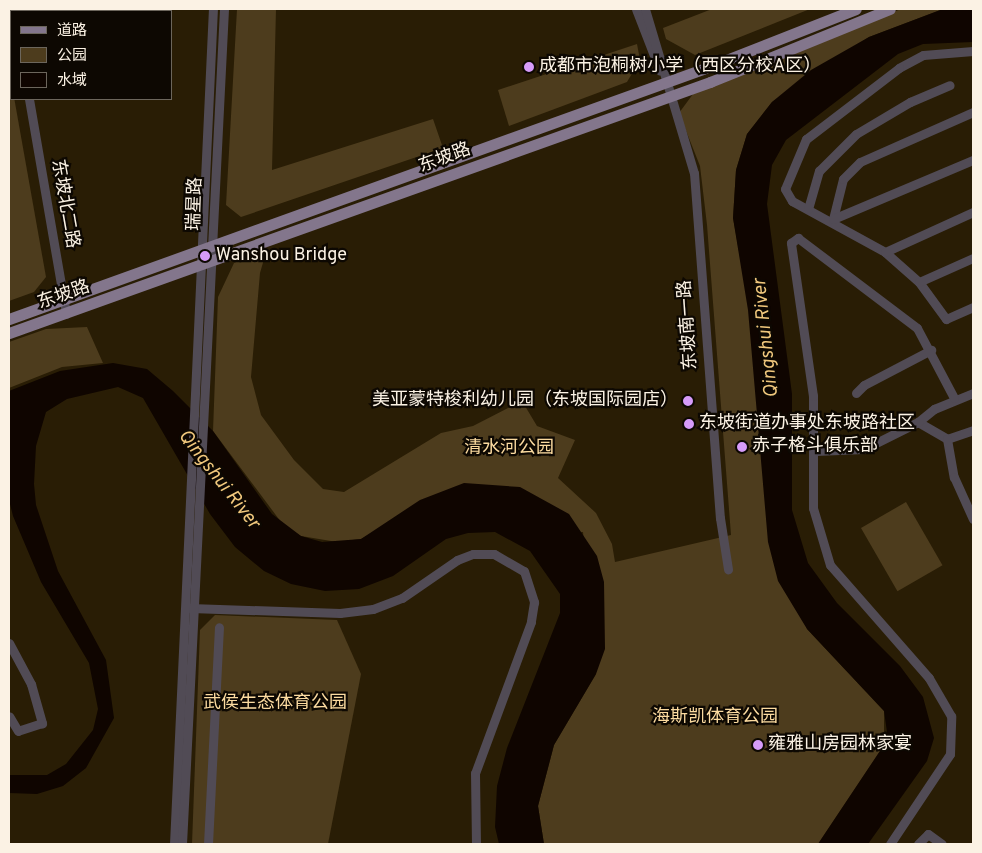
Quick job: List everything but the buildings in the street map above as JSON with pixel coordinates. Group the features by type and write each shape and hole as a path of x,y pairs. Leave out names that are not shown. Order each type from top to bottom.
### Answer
{"main road":[{"name":"东坡路","path":"9,319 205,251 666,82 856,9"},
{"name":"东坡路","path":"9,334 206,266 671,96 890,9"}],"street":[{"name":"瑞星路","path":"200,399 206,266 213,9"},
{"name":"瑞星路","path":"205,251 224,9"},
{"path":"636,9 649,52 666,82"},
{"path":"645,9 666,82"},
{"path":"973,51 923,55 899,68 806,138 785,189 792,201 885,252 919,282 946,319 973,307"},
{"name":"东坡南一路","path":"666,82 694,173 720,518 728,569"},
{"path":"808,209 819,171 856,134 910,102 950,85"},
{"name":"东坡北二路","path":"29,100 66,314"},
{"path":"973,112 860,162 843,179 833,220 973,160"},
{"path":"885,252 973,212"},
{"path":"890,844 950,754 951,716 930,678 893,634 852,595 830,564 813,508 815,451 813,396 791,243 798,238 917,328 931,350 954,398"},
{"path":"919,282 973,258"},
{"path":"856,394 864,384 931,350"},
{"path":"815,451 864,449 918,422 954,398 973,393"},
{"path":"182,844 190,608 190,496 200,399"},
{"path":"174,844 190,608 200,504 200,399"},
{"path":"918,422 947,439 954,477 973,519"},
{"path":"947,439 973,430"},
{"path":"190,608 340,613 373,609 402,598 457,560 473,554 494,554 524,571 534,602 531,622 476,773 476,844"},
{"path":"208,844 219,626"},
{"path":"9,643 30,684 42,723 18,731 9,716"},
{"path":"918,844 928,834 942,844"}],"green space":[{"path":"237,9 276,9 272,170 433,119 443,148 241,217 226,205"},
{"path":"712,9 810,9 695,55 666,39 663,28"},
{"path":"901,9 943,9 869,37 772,102 747,134 736,170 733,218 807,629 884,711 884,745 818,844 544,844 538,806 554,745 596,674 583,532 379,529 361,539 337,542 301,536 284,526 213,431 218,297 234,263 267,249 260,273 251,377 261,415 294,460 323,489 344,492 441,433 473,426 522,401 537,426 575,440 558,478 596,513 612,544 615,562 731,535 707,225 700,166 679,113 693,94"},
{"path":"637,44 640,60 627,82 509,126 498,90"},
{"path":"9,69 10,100 15,100 46,277 34,292 9,301"},
{"path":"87,327 103,363 62,367 9,388 9,342 46,329"},
{"path":"906,502 942,565 897,591 861,528"},
{"name":"武侯生态体育公园","path":"215,615 337,620 361,674 328,844 192,844 200,630"}],"water":[{"name":"Qingshui River","path":"943,9 973,9 973,42 923,44 898,54 786,140 772,165 767,204 792,394 792,510 808,563 837,603 900,666 923,697 934,738 927,761 868,844 818,844 884,745 887,732 884,711 807,629 778,581 768,542 748,310 733,218 736,170 747,134 772,102 811,70 869,37"},
{"name":"Qingshui River","path":"113,363 147,369 173,391 213,431 272,514 301,536 322,542 361,539 420,500 464,483 520,487 569,514 597,556 604,582 605,649 596,674 554,745 538,806 544,844 499,844 495,827 497,786 507,748 560,613 560,594 530,551 495,532 468,533 446,539 393,576 359,589 325,591 291,584 264,571 235,547 210,514 143,398 118,387 67,399 46,412 36,446 34,484 36,505 58,571 106,660 114,718 86,768 63,786 37,794 9,793 9,775 47,775 66,764 93,730 98,709 89,663 41,582 13,516 9,500 9,391 60,371"}],"place":[{"name":"成都市泡桐树小学（西区分校A区）","path":"529,67"},
{"name":"Wanshou Bridge","path":"205,256"},
{"name":"美亚蒙特梭利幼儿园（东坡国际园店）","path":"688,401"},
{"name":"东坡街道办事处东坡路社区","path":"689,424"},
{"name":"赤子格斗俱乐部","path":"742,447"},
{"name":"雍雅山房·园林家宴","path":"758,745"}],"park label":[{"name":"清水河公园","path":"509,449"},
{"name":"海斯凯体育公园","path":"715,718"}]}
